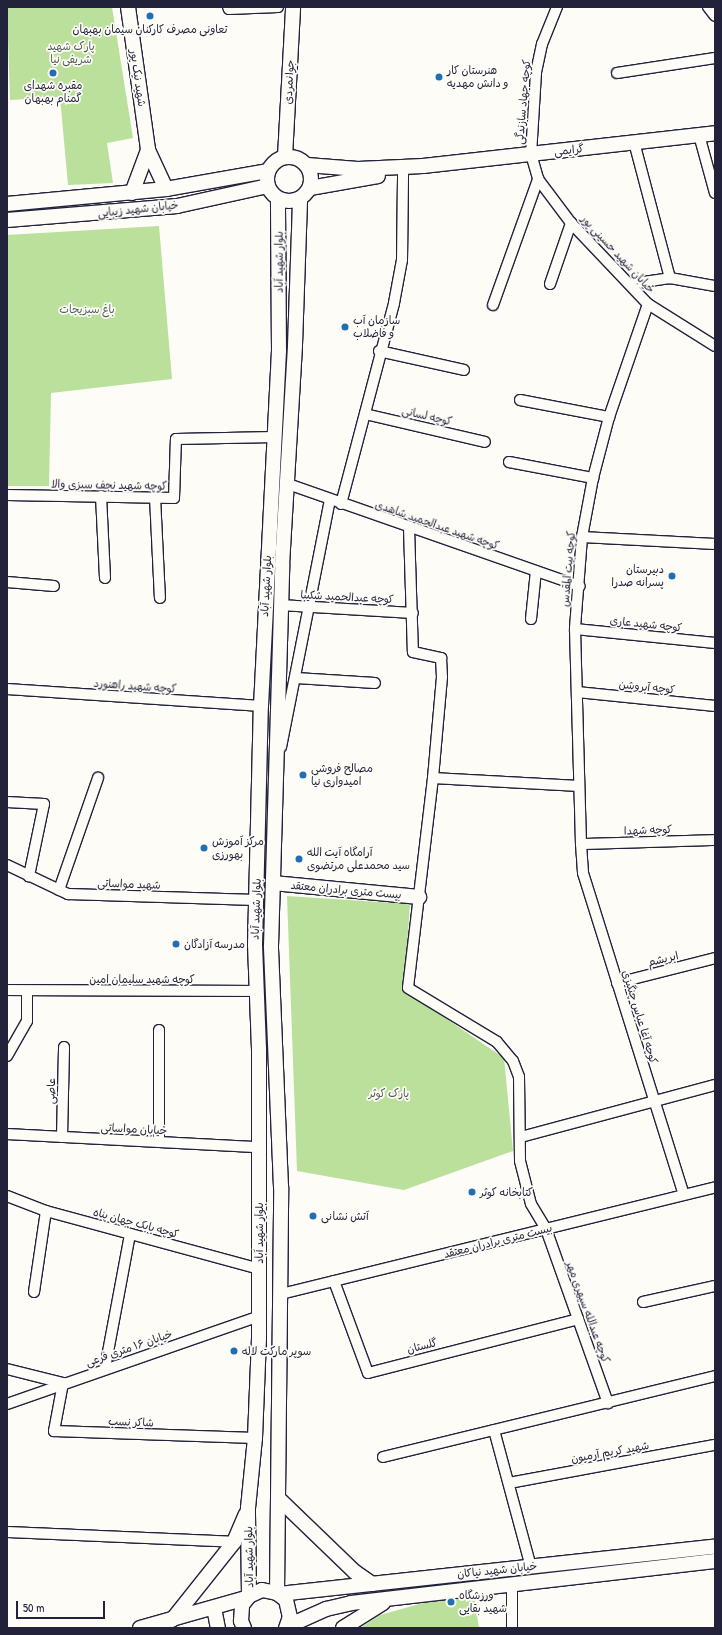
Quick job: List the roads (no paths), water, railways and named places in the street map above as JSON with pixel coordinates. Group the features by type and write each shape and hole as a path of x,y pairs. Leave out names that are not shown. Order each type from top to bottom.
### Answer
{"main road":[{"name":"شهید نیک پور","path":"128,7 148,150 166,189"},
{"name":"جوانمردی","path":"286,157 293,7"},
{"name":"گرایمی","path":"423,166 715,133"},
{"name":"شهید نیک پور","path":"132,193 148,150"},
{"path":"310,188 311,174 306,166 297,158 286,157 276,162 268,171 268,186 278,199 300,199 310,188 403,172 423,166"},
{"path":"306,166 358,169 423,166"},
{"name":"خیابان شهید زیبایی","path":"7,204 166,189 268,171"},
{"name":"خیابان شهید زیبایی","path":"7,220 177,206 268,186"},
{"name":"بلوار شهید آباد","path":"244,1628 240,1613 248,1597 248,1508 255,1438 260,1316 256,900 261,706 279,351 278,199"},
{"name":"بلوار شهید آباد","path":"278,1593 281,1187 271,946 280,605 288,484 300,199"},
{"path":"279,218 300,219"},
{"name":"بیست متری برادران معتقد","path":"273,883 419,897"},
{"path":"278,1498 355,1572 372,1584"},
{"path":"172,1620 234,1542 248,1508"},
{"name":"خیابان شهید نیاکان","path":"140,1628 214,1608 248,1597 262,1590 278,1593 715,1547"},
{"name":"خیابان شهید نیاکان","path":"287,1627 326,1610 391,1599 715,1561"},
{"path":"278,1593 290,1608 287,1627"},
{"path":"343,1628 391,1599"},
{"path":"214,1608 218,1628"}],"street":[{"path":"228,7 278,7"},
{"name":"کوچه جهاد سازندگی","path":"531,154 536,73 542,44 557,7"},
{"path":"708,7 715,16"},
{"path":"617,73 715,58"},
{"path":"699,135 715,193"},
{"path":"634,142 670,278"},
{"name":"خیابان شهید حسینی پور","path":"531,154 538,179 571,223 648,304 715,346"},
{"path":"341,504 365,414 379,351 394,303 402,260 403,172"},
{"path":"493,304 538,179"},
{"path":"550,284 571,223"},
{"path":"630,284 670,278 715,286"},
{"name":"کوچه بیت المقدس","path":"581,844 575,629 580,586 582,537 593,478 609,417 648,304"},
{"path":"379,351 464,370"},
{"path":"520,400 609,417"},
{"name":"کوچه لسانی","path":"365,414 485,442"},
{"name":"کوچه شهید نجف سبزی والا","path":"7,495 174,498 176,439 275,437"},
{"path":"509,462 593,478"},
{"name":"کوچه شهید عبدالحمید شاهدی","path":"288,484 409,528 580,586"},
{"path":"101,496 105,578"},
{"path":"155,497 160,598"},
{"path":"276,773 330,500"},
{"path":"409,528 413,613 413,652 441,658 433,778 419,897"},
{"path":"582,537 715,544"},
{"path":"531,619 536,571"},
{"path":"7,582 54,586"},
{"name":"کوچه عبدالحمید شکیبا","path":"280,605 413,613"},
{"name":"کوچه شهید عاری","path":"575,629 715,643"},
{"path":"296,678 375,683"},
{"name":"کوچه شهید راهنورد","path":"7,689 261,706"},
{"name":"کوچه آبروشن","path":"577,692 715,706"},
{"path":"59,890 98,778"},
{"path":"433,778 579,786"},
{"path":"7,802 44,804 29,876"},
{"name":"کوچه شهدا","path":"581,844 715,840"},
{"name":"کوچه آغا عباس چنگیزی","path":"581,844 583,873 684,1195"},
{"name":"شهید مواساتی","path":"7,865 68,894 256,900"},
{"name":"کوچه عبدالله سپهری مهر","path":"419,897 408,988 497,1042 513,1061 519,1077 521,1137 520,1161 532,1204 546,1229 608,1402"},
{"name":"ابریشم","path":"617,983 715,958"},
{"name":"کوچه شهید سلیمان امین","path":"7,990 256,991"},
{"path":"7,1056 27,1021 27,991"},
{"path":"159,1030 159,1142"},
{"name":"عاصی","path":"62,1137 64,1047"},
{"path":"521,1137 715,1085"},
{"name":"خیابان مواساتی","path":"7,1134 259,1147"},
{"name":"بیست متری برادران معتقد","path":"280,1294 715,1187"},
{"name":"کوچه بابک جهان پناه","path":"7,1196 46,1211 259,1269"},
{"path":"34,1292 46,1211"},
{"path":"105,1368 130,1234"},
{"name":"گلستان","path":"334,1281 368,1373 578,1319"},
{"path":"643,1302 715,1286"},
{"name":"خیابان ۱۶ متری فرعی","path":"7,1404 105,1368 260,1316"},
{"path":"7,1369 63,1383"},
{"path":"383,1457 715,1376"},
{"name":"شاکر نسب","path":"63,1383 54,1431 255,1438"},
{"path":"494,1430 531,1567"},
{"name":"شهید کریم آرمیون","path":"509,1483 715,1445"},
{"path":"7,1532 234,1542"},
{"path":"512,1585 512,1628"}],"place":[{"name":"تعاونی مصرف کارکنان سیمان بهبهان","path":"150,16"},
{"name":"مقبره شهدای گمنام بهبهان","path":"53,73"},
{"name":"هنرستان کار و دانش مهدیه","path":"439,77"},
{"name":"سازمان آب و فاضلاب","path":"345,327"},
{"name":"دبیرستان پسرانه صدرا","path":"672,576"},
{"name":"مصالح فروشی امیدواری نیا","path":"303,775"},
{"name":"مرکز آموزش بهورزی","path":"204,848"},
{"name":"آرامگاه آیت الله سید محمدعلی مرتضوی","path":"299,859"},
{"name":"مدرسه آزادگان","path":"176,944"},
{"name":"کتابخانه کوثر","path":"472,1192"},
{"name":"آتش نشانی","path":"313,1216"},
{"name":"سوپر مارکت لاله","path":"234,1351"},
{"name":"ورزشگاه شهید بقایی","path":"451,1602"}],"park label":[{"name":"پارک شهید شریفی نیا","path":"71,53"},
{"name":"باغ سبزیجات","path":"87,309"},
{"name":"پارک کوثر","path":"389,1093"}]}
